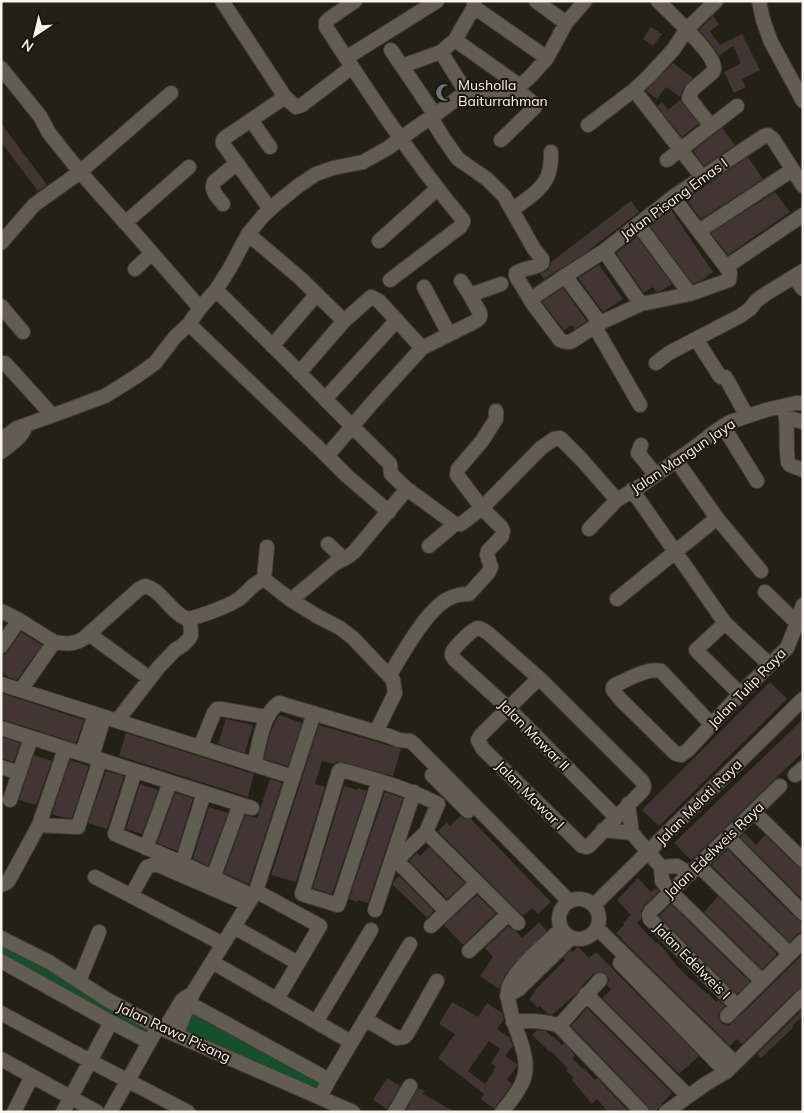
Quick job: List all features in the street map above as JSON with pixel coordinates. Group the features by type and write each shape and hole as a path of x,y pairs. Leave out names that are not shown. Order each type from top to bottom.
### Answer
{"street":[{"path":"222,1 285,97 294,106 299,107 349,63 437,1"},
{"path":"355,1 329,19 326,25 400,139 462,220 462,226 390,280"},
{"path":"536,1 566,23"},
{"path":"1,440 26,424 105,396 137,376 155,362 175,337 189,324 216,290 248,234 270,209 316,174 333,168 363,162 388,148 466,92 480,89 507,94 518,87 547,58 566,23 585,1"},
{"path":"658,1 687,29 712,62 713,72 692,90 689,98 711,126"},
{"path":"759,1 771,42 803,101"},
{"path":"588,126 649,76 673,50 687,29 714,2"},
{"path":"402,66 441,52 455,40 474,4 547,58"},
{"path":"455,40 518,87 535,106 501,140"},
{"path":"391,50 458,159 487,179 504,196 542,261 540,265 522,269 516,273 516,276 560,340 570,342 597,325 641,304 690,294 729,280 730,273 726,267 673,197"},
{"path":"441,52 466,92"},
{"path":"1,68 40,116 50,133 80,172 200,308"},
{"path":"634,90 702,177"},
{"path":"1,243 34,205 80,172 171,93"},
{"path":"270,209 223,144 223,140 285,97"},
{"path":"667,160 737,106"},
{"path":"251,120 270,147"},
{"name":"Jalan Pisang Emas I","path":"530,299 604,251 673,197 766,135 773,140 803,186"},
{"path":"512,210 538,189 546,179 550,172 551,152"},
{"path":"223,204 213,191 213,184 238,163"},
{"path":"125,223 190,167"},
{"path":"699,232 792,170"},
{"path":"379,241 437,189"},
{"path":"726,267 803,215"},
{"path":"638,224 690,294"},
{"path":"248,234 317,294 344,321"},
{"path":"604,251 641,304"},
{"path":"135,268 152,254"},
{"path":"656,363 669,354 740,316 764,295 798,274 803,290"},
{"path":"565,276 597,325 640,405"},
{"path":"328,456 378,395 422,348 479,319 480,313 461,281"},
{"path":"470,295 501,284"},
{"path":"424,287 449,334"},
{"path":"216,290 390,464 391,474 407,489 455,524"},
{"path":"272,346 317,294"},
{"path":"299,373 344,321 371,297 379,300 422,348"},
{"path":"1,306 23,332"},
{"path":"325,399 397,320"},
{"path":"189,324 328,456 346,476 388,512"},
{"path":"696,339 719,375 728,380 747,416"},
{"path":"5,363 52,416"},
{"name":"Jalan Mangun Jaya","path":"429,546 455,524 461,524 482,508 541,448 554,439 560,438 618,500 730,422 747,416 785,412 796,403 803,403"},
{"path":"389,676 422,624 435,609 448,598 460,594 469,594 488,573 491,565 487,555 488,552 502,536 503,532 457,475 458,470 471,456 496,419 496,410"},
{"path":"785,412 803,422"},
{"path":"785,412 787,461 803,470"},
{"path":"1,452 16,440 24,431 26,424"},
{"path":"723,426 757,481"},
{"path":"641,445 638,453 656,475"},
{"path":"676,460 717,518 761,571"},
{"path":"291,600 334,564 349,556 358,548 407,489"},
{"path":"632,490 725,623 770,665"},
{"path":"589,528 618,500"},
{"path":"618,599 717,518"},
{"path":"328,544 344,559"},
{"path":"264,579 267,547"},
{"path":"264,579 291,600 340,628 353,638 393,680 395,693 376,732"},
{"path":"1,611 54,642 71,644 77,643 89,634 138,589 145,586 152,589 178,614 184,618 190,618 232,604 260,580 264,579"},
{"path":"765,592 797,623"},
{"name":"Jalan Tulip Raya","path":"712,725 658,670 647,671 612,688 621,700 676,754 681,755 712,725 740,694 787,648 802,606"},
{"path":"39,825 78,827 91,757 105,717 189,639 191,634 190,618"},
{"path":"1,646 19,620"},
{"path":"725,623 696,650 740,694"},
{"name":"Jalan Mawar II","path":"539,678 480,628 473,630 452,653 454,659 508,708 616,817"},
{"path":"89,634 149,678"},
{"path":"21,690 54,642"},
{"path":"508,708 539,678"},
{"name":"Jalan Mawar I","path":"508,708 479,738 483,749 582,846 587,847 644,786 642,781 539,678"},
{"path":"1,684 293,777"},
{"name":"Jalan Melati Raya","path":"594,905 803,699"},
{"path":"254,764 266,717 278,703 398,740 410,741 566,904"},
{"path":"200,747 217,709 266,717"},
{"path":"110,1112 150,1042 166,1031 189,998 252,897 314,713"},
{"path":"1,728 246,806 213,878"},
{"path":"10,800 32,738"},
{"path":"398,740 447,791 566,904"},
{"path":"1,885 9,880 39,825 65,749"},
{"path":"1,767 18,773"},
{"path":"379,781 338,905 302,894 340,770 379,781 414,792 438,804"},
{"path":"135,771 114,834 320,926 277,999"},
{"path":"146,848 170,782"},
{"name":"Jalan Edelweis Raya","path":"649,915 780,786"},
{"path":"446,911 400,864 400,860 402,855 426,832 438,804 447,791"},
{"path":"375,910 414,792"},
{"path":"182,863 204,793"},
{"path":"628,804 632,833 661,867 662,880 671,892 762,981"},
{"path":"754,812 803,860"},
{"path":"603,830 632,833"},
{"path":"426,832 513,918 469,951"},
{"path":"728,837 803,913"},
{"path":"131,896 147,866 156,864 252,897"},
{"path":"661,867 678,866 694,870 790,954"},
{"path":"95,877 223,944"},
{"path":"431,926 477,883"},
{"path":"578,899 586,900 594,905 600,916 600,923 595,932 582,940 566,934 559,922 559,914 566,904 578,899"},
{"name":"Jalan Edelweis I","path":"649,915 650,919 737,1006"},
{"path":"234,926 298,962"},
{"path":"316,1022 371,930"},
{"path":"79,981 99,932"},
{"path":"595,932 730,1068"},
{"path":"502,1112 517,1093 525,1076 524,1055 507,996 509,986 514,976 566,934"},
{"path":"727,1016 803,941"},
{"name":"Jalan Rawa Pisang","path":"3,942 49,962 117,1006 166,1031 353,1112"},
{"path":"320,1097 410,944"},
{"path":"1,961 150,1042"},
{"path":"212,962 351,1042"},
{"path":"559,1026 600,980"},
{"path":"365,1019 397,1038 404,1037 438,981"},
{"path":"586,994 688,1096"},
{"path":"666,1112 730,1068 803,996"},
{"path":"189,998 329,1080"},
{"path":"1,1013 188,1112"},
{"path":"513,1022 540,1021 559,1026 642,1112"},
{"path":"63,1112 111,1022"},
{"path":"1,1059 97,1112"},
{"path":"14,1112 32,1076"},
{"path":"395,1112 410,1086"}],"green space":[{"path":"5,940 158,1027 149,1042 1,961 1,948"},
{"path":"189,1004 329,1080 320,1097 176,1035"}],"building":[{"path":"713,16 719,24 710,32 720,45 742,34 760,70 742,79 746,87 734,93 724,72 741,63 733,46 719,56 699,30"},
{"path":"651,27 662,34 653,46 643,39"},
{"path":"673,63 693,78 684,87 680,97 666,87 657,99 646,91"},
{"path":"680,100 699,124 682,137 657,106 662,102 668,110"},
{"path":"1,123 47,185 38,191 1,142"},
{"path":"722,128 735,145 704,166 693,151"},
{"path":"748,157 763,179 701,219 686,199"},
{"path":"775,192 790,212 728,255 711,233"},
{"path":"631,201 639,212 584,254 544,279 540,274 548,270 551,262"},
{"path":"671,210 713,272 701,281 693,284 650,226"},
{"path":"637,237 672,284 661,291 656,292 653,287 644,293 616,253"},
{"path":"599,265 623,299 603,312 578,278"},
{"path":"563,288 587,321 575,329 572,325 564,330 542,302"},
{"path":"21,632 42,645 17,680 1,672 1,655 8,651"},
{"path":"770,682 787,699 659,826 642,810"},
{"path":"1,693 84,720 76,743 1,719"},
{"path":"279,715 302,723 288,766 264,759 270,734"},
{"path":"226,719 253,725 245,753 218,744"},
{"path":"803,719 803,752 691,860 674,843"},
{"path":"319,725 401,749 393,776 343,762 334,764 322,761 315,784 325,787 296,882 271,875"},
{"path":"126,733 254,774 248,797 119,756"},
{"path":"1,737 20,743 14,762 1,758"},
{"path":"34,755 52,761 36,805 19,800"},
{"path":"70,760 89,766 72,818 52,814"},
{"path":"106,771 124,776 107,829 88,823"},
{"path":"270,779 282,783 249,884 224,873 245,815 257,818"},
{"path":"140,784 158,790 142,834 126,829"},
{"path":"344,786 367,791 332,894 313,888"},
{"path":"385,792 403,798 368,903 358,900 358,902 349,899"},
{"path":"175,793 193,798 177,851 157,843"},
{"path":"209,807 228,813 208,866 193,858"},
{"path":"460,816 465,819 471,819 551,902 538,914 532,908 523,916 438,831 447,822 450,826"},
{"path":"745,833 756,845 765,835 797,866 803,869 803,900 740,837"},
{"path":"429,847 465,883 447,899 409,861 417,853 420,856"},
{"path":"728,849 769,892 803,923 803,932 797,934 790,942 711,865"},
{"path":"399,876 434,911 427,918 393,885"},
{"path":"638,878 651,892 656,888 659,891 643,907 641,919 637,923 691,980 716,1002 718,1000 725,1006 718,1014 719,1019 724,1024 729,1025 733,1022 803,954 803,987 797,990 742,1044 737,1039 730,1046 616,933 631,915 617,900"},
{"path":"477,895 496,913 463,945 444,925"},
{"path":"718,896 777,954 762,969 704,912"},
{"path":"671,904 750,982 737,994 659,916"},
{"path":"539,922 547,931 512,966 505,975 499,989 480,976 493,957 485,948 508,926 522,938"},
{"path":"578,947 589,958 596,952 699,1056 679,1074 602,998 611,990 607,985 608,977 602,972 593,974 577,993 552,1015 548,1014 540,1006 538,1008 529,999 534,991 565,960 563,958 571,950 572,952"},
{"path":"452,1002 478,1017 487,1003 502,1013 504,1019 497,1029 510,1038 513,1046 505,1056 517,1064 517,1066 507,1080 512,1084 494,1109 481,1099 484,1094 438,1058 455,1034 439,1024","holes":["489,1041 500,1049 491,1063 496,1067 485,1084 468,1071"]},
{"path":"587,1008 672,1093 655,1112 651,1112 648,1106 571,1026"},
{"path":"803,1009 803,1016 792,1026 793,1028 761,1058 757,1054"},
{"path":"537,1030 546,1031 562,1045 564,1043 575,1055 572,1058 595,1080 597,1078 629,1112 608,1112 597,1099 592,1104 572,1080 574,1078 566,1070 568,1069 532,1035"},
{"path":"387,1078 400,1086 387,1109 373,1100"},
{"path":"418,1088 425,1091 423,1094 455,1112 405,1112"}],"place":[{"name":"Musholla Baiturrahman","path":"444,93"}]}
